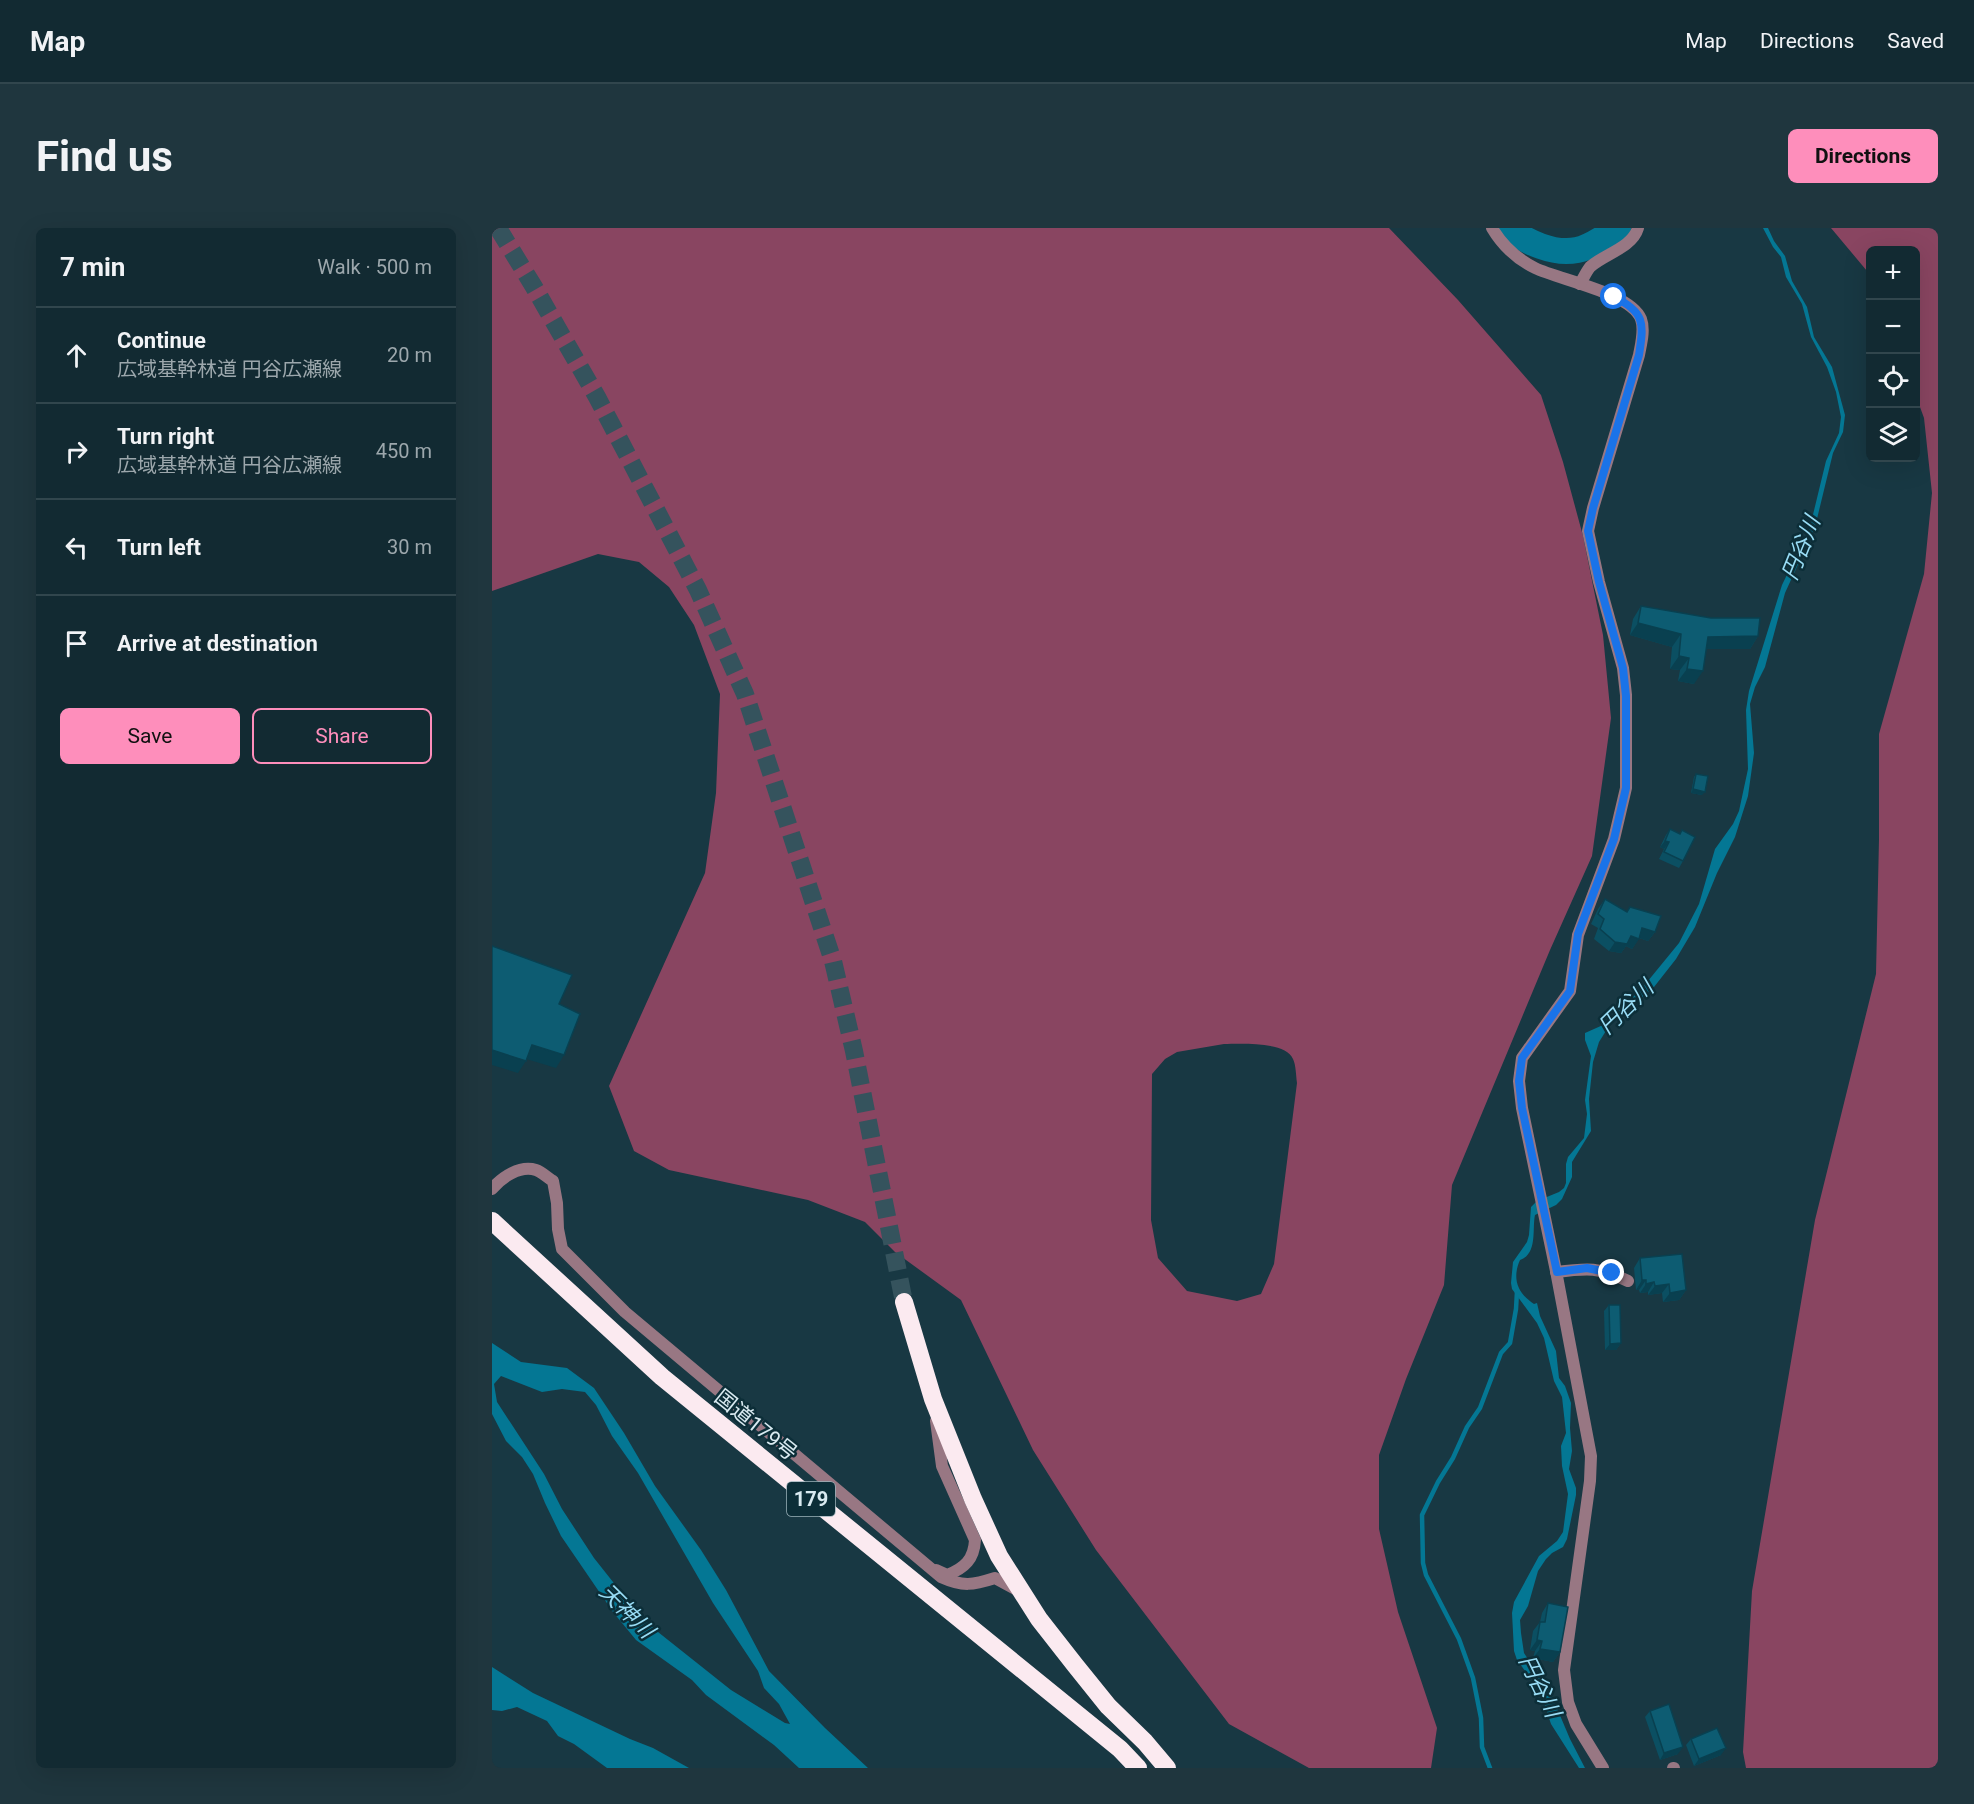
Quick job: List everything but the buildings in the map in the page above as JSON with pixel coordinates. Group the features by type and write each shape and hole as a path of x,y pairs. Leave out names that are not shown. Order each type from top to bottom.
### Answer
{"highway":[{"name":"国道179号","path":"492,1221 662,1377 1120,1749 1138,1768"},
{"path":"904,1302 933,1399 973,1499 995,1546 1039,1619 1102,1698 1167,1768"}],"street":[{"path":"1492,228 1508,250 1520,260 1536,269 1580,284 1629,305 1638,313 1642,321 1642,335 1636,364 1588,531 1599,582 1623,668 1626,706 1626,788 1614,839 1578,934 1570,991 1522,1058 1519,1081 1522,1108 1557,1272 1591,1456 1590,1480 1564,1670 1568,1702 1576,1724 1603,1768"},
{"path":"1580,284 1588,269 1626,245 1636,234 1638,228"},
{"path":"492,1189 499,1181 521,1169 536,1170 553,1181 562,1249 625,1312 927,1567 955,1584 972,1585 995,1578 1021,1592"},
{"path":"1557,1272 1587,1268 1599,1269 1628,1281"},
{"path":"927,1567 947,1575 966,1564 975,1553 975,1540 942,1466 933,1399"}],"shaded area":[{"path":"492,228 1389,228 1458,300 1541,395 1563,462 1583,536 1603,635 1611,718 1592,856 1550,950 1452,1185 1444,1285 1406,1379 1379,1455 1379,1529 1398,1612 1437,1728 1431,1768 1309,1768 1229,1724 1096,1550 1033,1450 961,1300 895,1252 865,1222 808,1200 669,1170 634,1151 609,1086 705,873 716,793 720,694 694,625 669,587 639,562 598,554 492,591","holes":["1224,1044 1251,1044 1282,1049 1289,1053 1294,1061 1297,1083 1274,1264 1261,1294 1237,1301 1187,1291 1158,1258 1151,1220 1152,1074 1165,1059 1177,1052"]},
{"path":"1831,228 1938,228 1938,1768 1746,1768 1743,1752 1752,1591 1815,1220 1876,974 1879,734 1924,574 1932,493 1924,418 1920,407 1920,246 1866,246 1866,270"}],"water":[{"path":"1763,228 1768,228 1785,256 1792,281 1807,307 1814,337 1832,367 1845,415 1843,432 1833,453 1815,527 1785,593 1765,667 1750,704 1754,753 1748,796 1735,837 1717,873 1695,927 1676,959 1654,987 1609,1026 1599,1042 1593,1062 1589,1099 1591,1131 1572,1162 1572,1177 1562,1199 1556,1205 1535,1215 1532,1247 1526,1257 1520,1260 1516,1273 1520,1290 1528,1300 1534,1304 1537,1303 1540,1316 1556,1351 1559,1378 1565,1386 1571,1403 1572,1451 1569,1469 1576,1488 1567,1539 1563,1547 1552,1553 1538,1571 1528,1606 1520,1620 1521,1633 1524,1653 1551,1694 1585,1768 1579,1768 1551,1724 1540,1691 1517,1660 1514,1651 1512,1613 1514,1602 1539,1556 1557,1541 1563,1532 1568,1494 1562,1466 1561,1446 1566,1433 1562,1397 1554,1381 1544,1338 1537,1323 1512,1289 1513,1262 1527,1242 1531,1207 1537,1201 1564,1188 1568,1157 1584,1138 1587,1114 1585,1100 1591,1056 1585,1033 1603,1025 1628,1002 1679,943 1699,904 1715,849 1733,824 1739,811 1748,769 1746,710 1749,691 1782,585 1810,527 1826,461 1839,433 1841,417 1836,392 1827,367 1811,337 1802,304 1786,277 1781,257"},
{"name":"天神川","path":"492,1343 521,1362 567,1368 594,1388 655,1486 701,1550 726,1590 769,1671 868,1768 799,1768 774,1745 706,1695 692,1680 636,1640 613,1612 561,1536 533,1474 522,1457 506,1441 492,1414","holes":["501,1376 542,1392 562,1389 585,1392 596,1405 612,1436 638,1473 713,1603 758,1671 764,1688 779,1704 790,1724 731,1690 658,1632 636,1611 594,1558 562,1509 544,1474 497,1402 494,1384"]},
{"path":"492,1667 533,1693 653,1748 689,1768 607,1768 574,1744 558,1736 547,1721 517,1707 502,1711 492,1710"}],"waterway":[{"name":"円谷川","path":"1508,228 1523,238 1559,251 1577,250 1588,246 1618,228"},
{"path":"1490,1768 1482,1747 1481,1718 1473,1678 1459,1639 1426,1575 1423,1563 1422,1515 1467,1427 1480,1408 1501,1353 1510,1343 1517,1291"}],"tunnel":[{"path":"498,228 597,397 698,590 745,694 833,961 854,1051 904,1302"}],"route":[{"path":"1612,1273 1587,1268 1557,1272 1522,1108 1519,1081 1522,1058 1570,991 1578,934 1614,839 1626,788 1626,696 1623,668 1599,582 1588,531 1639,355 1642,335 1642,321 1638,313 1614,297"}]}
